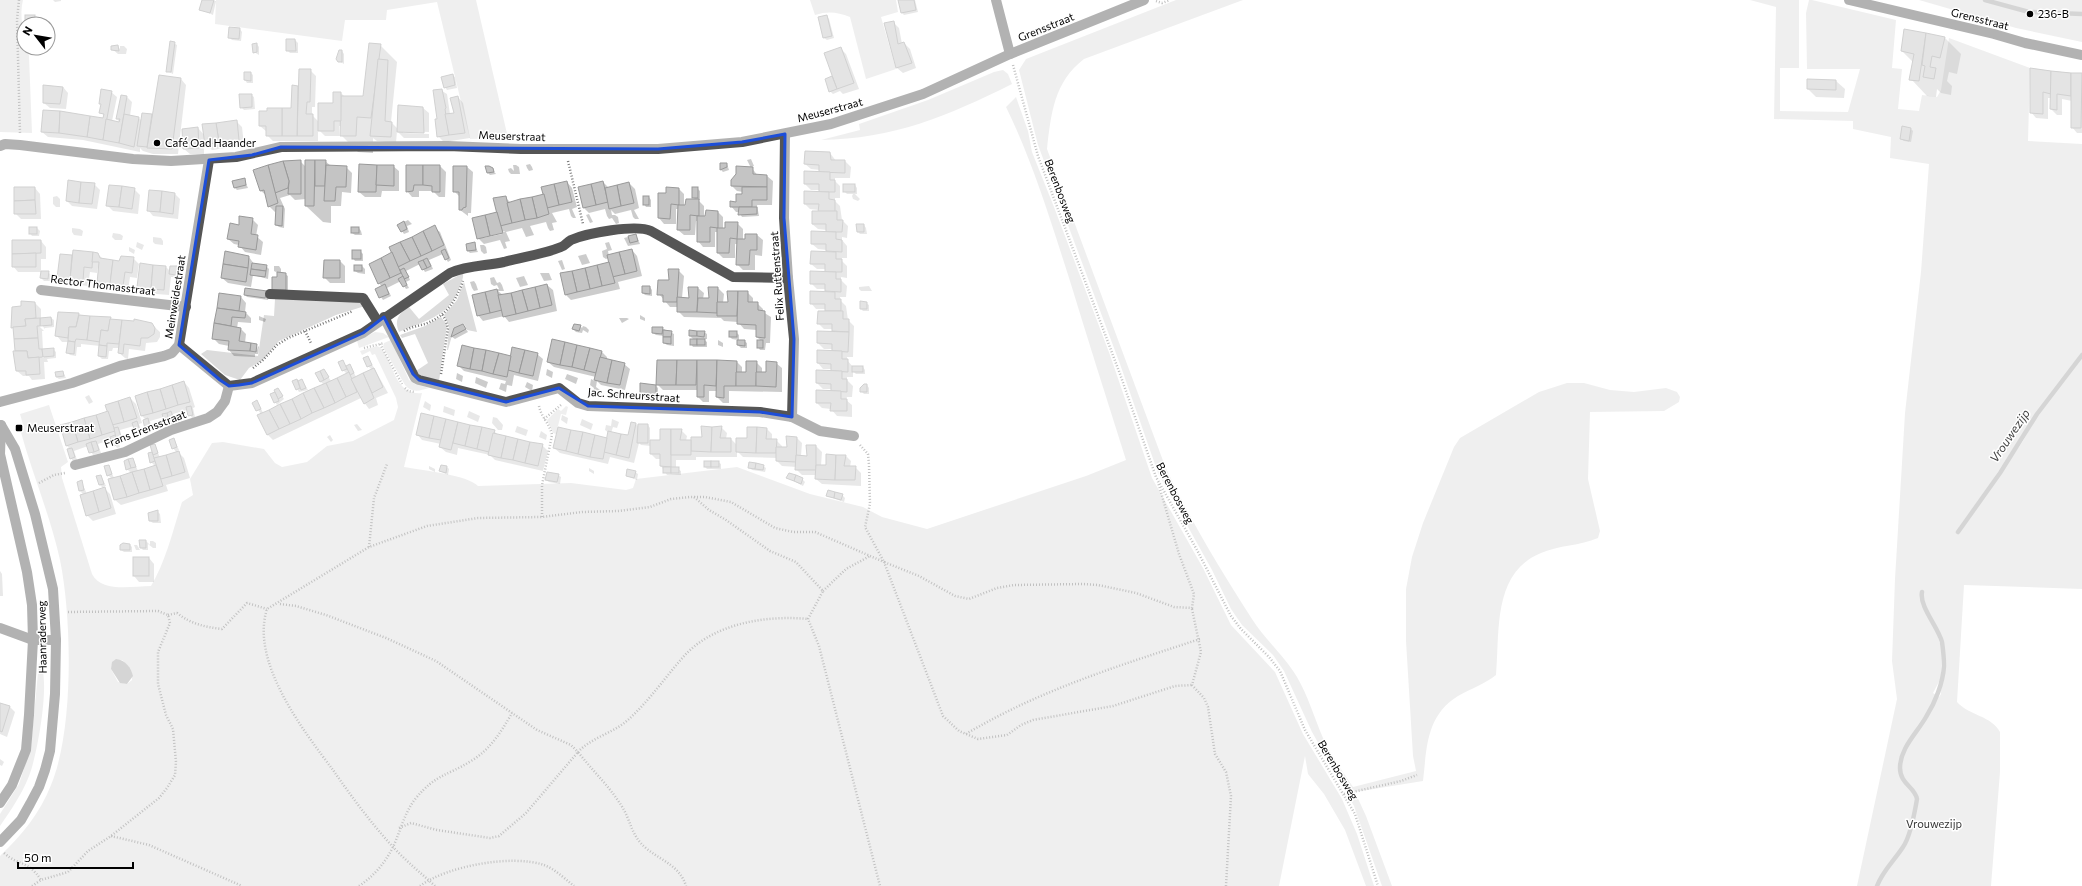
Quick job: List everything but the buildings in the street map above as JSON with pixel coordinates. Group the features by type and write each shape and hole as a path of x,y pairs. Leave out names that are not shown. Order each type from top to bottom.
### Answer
{"street":[{"path":"996,0 1010,54"},
{"name":"Grensstraat","path":"1010,54 1144,0"},
{"name":"Grensstraat","path":"1849,0 1994,34 2025,44 2082,55"},
{"name":"Meuserstraat","path":"0,146 5,144 20,145 134,159 208,160 252,155 281,147 448,146 565,150 699,147 742,142 831,124 923,94 1010,54"},
{"name":"Felix Ruttenstraat","path":"785,134 784,218 794,339 792,417"},
{"name":"Meinweidestraat","path":"0,402 72,383 120,366 164,356 172,353 179,345 208,160"},
{"path":"179,345 234,386 252,383 363,333 381,319 450,273 466,268 502,262 562,247 570,240 604,231 645,228 733,277 788,278"},
{"name":"Rector Thomasstraat","path":"40,290 186,307"},
{"path":"270,294 363,298 370,307"},
{"name":"Jac. Schreursstraat","path":"370,307 394,337 415,378 436,385 506,402 559,388 578,403 588,406 760,412 792,417 820,431 854,436"},
{"name":"Frans Erensstraat","path":"75,465 125,452 172,430 208,418 217,412 234,386"},
{"name":"Haanraderweg","path":"0,424 15,449 35,514 48,567 56,613 54,708 50,751 39,787 27,809 20,820 0,842"},
{"name":"Haanraderweg","path":"0,424 0,454 27,572 32,605 33,640 26,750 12,785 0,803"},
{"path":"0,628 33,640 56,640"}],"path":[{"path":"20,0 17,20 20,145"},
{"path":"1150,0 1162,2 1170,0"},
{"name":"Berenbosweg","path":"1010,54 1038,156 1120,374 1156,477 1200,556 1231,616 1241,629 1269,656 1280,671 1305,730 1355,814 1378,886"},
{"path":"565,150 586,236"},
{"path":"345,341 359,349 380,344 407,329 428,322 442,314 453,304 458,296 466,275 466,268"},
{"path":"234,386 250,370 263,360 277,344 340,315 370,307"},
{"path":"436,385 440,381 447,332 446,320 442,314"},
{"path":"539,393 540,411 551,429 552,435 542,485 542,517"},
{"path":"544,419 570,397"},
{"path":"854,436 868,454 869,458 870,504 865,527 884,562 943,716 959,731 978,739 1007,735 1033,720 1113,706 1175,686 1192,685"},
{"path":"369,548 374,498 387,464"},
{"path":"43,482 54,476"},
{"path":"1156,477 1179,554 1194,594 1192,608 1200,639 1201,652 1192,685"},
{"path":"56,613 158,611 168,615 177,613 186,620 201,626 222,629 247,603 267,609 278,604 369,548 427,526 478,518 542,517 582,512 618,511 650,507 671,499 694,497 705,497 731,502 775,528 793,532 816,532 919,576 955,596 969,599 997,588 1014,586 1083,584 1136,593 1174,607 1192,608"},
{"path":"694,497 709,510 770,551 796,562 823,591"},
{"path":"808,619 823,591 846,569 870,556"},
{"path":"278,604 296,606 326,615 410,648 436,661 537,730 571,745 621,805 635,838 648,849 672,865 683,877 686,886"},
{"path":"267,609 264,619 264,634 268,656 278,684 292,713 351,796 393,846 436,886"},
{"path":"32,886 41,880 68,872 88,851 111,836 159,798 168,788 175,775 176,762 173,729 158,684 158,652 170,623 168,615"},
{"path":"399,828 411,823 437,830 490,838 499,836 526,813 587,743 628,721 648,700 686,654 710,637 725,629 771,618 808,619"},
{"path":"808,619 819,646 880,886"},
{"path":"966,734 1001,713 1061,686 1200,639"},
{"path":"1192,685 1204,698 1208,707 1215,754 1226,772 1231,796 1226,886"},
{"path":"360,886 379,869 393,846 406,811 431,782 481,755 499,736 512,713"},
{"path":"1344,794 1401,781 1417,775"},
{"path":"111,836 149,845 242,886"},
{"path":"0,850 10,858 30,866 41,880"},
{"path":"420,886 428,880 473,866 509,860 528,861 544,865 574,886"}],"highlighted area":[{"path":"785,134 784,218 794,339 792,417 760,412 588,406 559,388 506,402 419,380 413,374 384,317 363,333 252,383 239,385 229,386 220,380 179,345 209,160 252,155 281,147 658,149 742,142"}],"green space":[{"path":"0,0 23,0 22,16 16,16 16,56 29,56 32,133 0,132"},
{"path":"216,0 476,0 508,138 470,139 437,2 387,10 386,20 345,20 342,41 215,24"},
{"path":"810,0 896,0 898,12 881,17 896,69 866,79 850,17 832,13 815,15"},
{"path":"1176,0 1243,0 1084,59 1074,68 1060,88 1050,123 1047,149 1165,466 1185,506 1228,582 1252,619 1297,677 1326,744 1353,787 1416,771 1413,756 1406,641 1406,589 1412,557 1423,523 1454,447 1460,438 1539,392 1567,383 1584,383 1610,390 1634,392 1666,388 1677,392 1680,397 1679,402 1664,411 1590,412 1588,479 1600,531 1598,538 1584,543 1555,548 1541,553 1525,562 1514,574 1506,589 1502,605 1499,623 1496,675 1458,696 1447,704 1440,713 1434,723 1427,744 1423,781 1355,792 1366,816 1392,886 1382,886 1354,806 1312,732 1284,671 1273,655 1242,625 1231,609 1212,570 1158,473 1120,364 1038,145 1019,70 1026,59"},
{"path":"1750,0 1799,0 1799,68 1780,68 1780,111 1848,112 1860,69 1807,69 1806,13 1809,0 1812,0 1896,20 1892,68 1902,69 1898,109 1919,111 1922,95 1937,97 1941,90 1949,38 2030,68 2028,141 2082,144 2082,352 2036,413 1994,478 1959,527 1962,528 1968,521 2023,441 2037,416 2082,356 2082,589 1964,585 1957,702 1967,710 1991,722 2000,732 2000,772 1991,886 1857,886 1897,699 1892,661 1895,579 1905,413 1921,272 1929,164 1890,158 1891,137 1853,129 1853,121 1774,119 1776,7","holes":["1921,592 1925,606 1935,627 1921,601","1935,627 1944,656 1941,694 1939,697 1933,693 1941,678 1942,650"]},
{"path":"1919,0 2082,0 2082,42 2016,28"},
{"path":"1003,70 1008,74 1012,84 942,116 920,124 872,135 847,139 821,140 860,130 859,124 928,100 994,72"},
{"path":"1016,97 1028,131 1032,152 1110,355 1152,478 1203,568 1231,625 1275,672 1303,734 1342,799 1357,834 1374,886 1366,886 1345,830 1324,794 1308,774 1305,756 1279,886 0,886 0,856 30,823 47,795 51,785 64,735 69,674 67,612 60,560 20,429 24,428 20,414 49,405 68,462 61,467 62,478 92,574 103,584 110,586 151,586 165,556 182,502 193,495 190,479 212,443 223,442 264,449 275,463 282,467 307,462 327,446 353,441 394,420 398,407 396,398 375,354 372,355 370,351 362,355 360,351 377,346 386,356 398,381 404,388 412,392 422,393 404,467 455,476 473,482 478,486 571,483 626,490 633,488 636,479 737,467 810,494 863,507 882,517 927,529 1086,476 1126,460 1049,215 1025,149 1006,107","holes":["122,660 130,668 132,677 132,680 127,684 118,682 111,669"]},
{"path":"463,273 458,291 448,307 433,318 399,332 397,321 402,312 409,307 419,319 449,295 443,284"},
{"path":"464,282 477,332 467,330 464,324 454,328 447,350 449,326 444,315 457,300"},
{"path":"275,299 361,301 365,306 336,315 279,341 263,360 249,368 240,380 225,375 201,354 207,350 258,356 264,315 274,316"},
{"path":"441,317 447,325 439,381 420,376 416,371 428,363 415,334 402,338 400,335 425,326"},
{"path":"375,332 383,333 389,337 359,348 357,341"},
{"path":"391,340 409,380 415,384 429,388 416,391 405,385 383,347 384,343"},
{"path":"566,406 568,407 566,415 561,414 556,434 553,433 547,420 558,409 561,411"},
{"path":"39,662 43,670 44,699 36,752 29,776 23,789 0,826 0,814 19,784 31,747"}],"shaded area":[{"path":"116,659 123,661 131,670 133,676 127,684 120,683 111,669 112,662"}],"waterway":[{"path":"1985,0 2029,12 2082,14"},
{"name":"Vrouwezijp","path":"1958,532 2000,473 2037,414 2082,355"},
{"name":"Vrouwezijp","path":"1877,886 1885,870 1906,843 1910,831 1917,799 1914,791 1902,778 1900,768 1901,761 1906,747 1922,723 1938,693 1944,666 1942,642 1923,604 1922,592"}],"place":[{"name":"236-B","path":"2030,14"},
{"name":"Café Oad Haander","path":"157,143"},
{"name":"Meuserstraat","path":"19,428"}]}
